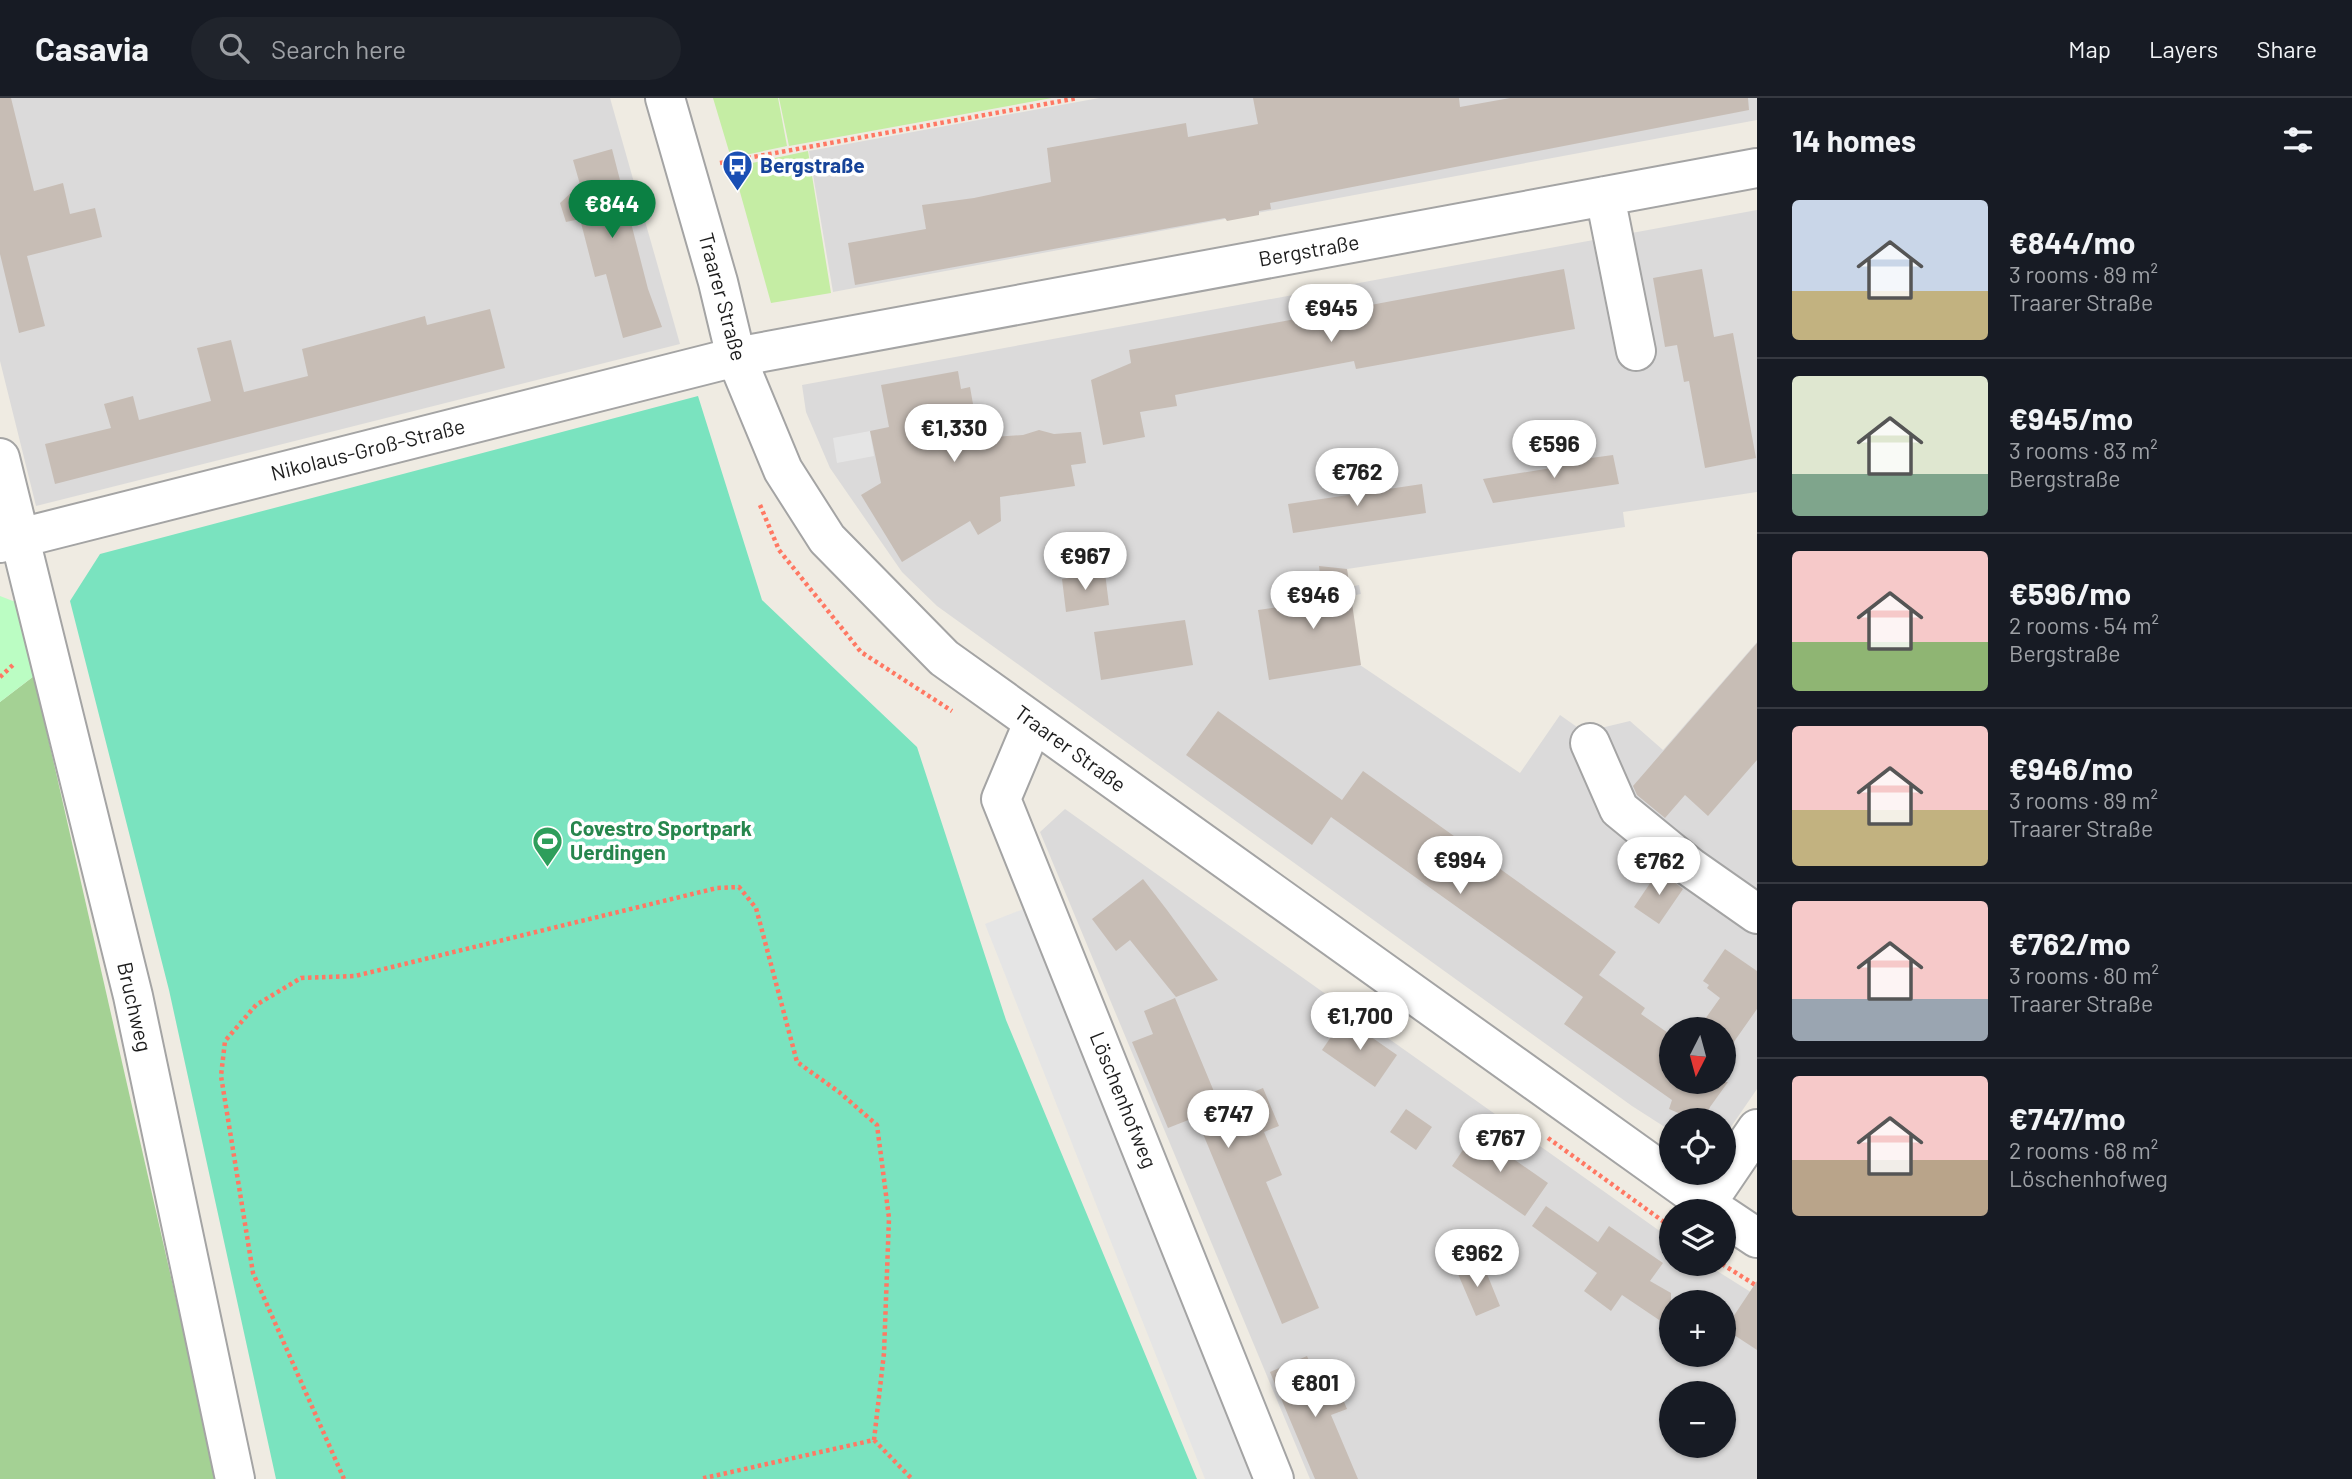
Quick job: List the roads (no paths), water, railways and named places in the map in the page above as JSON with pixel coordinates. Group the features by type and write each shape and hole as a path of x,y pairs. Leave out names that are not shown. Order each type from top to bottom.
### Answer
{"street":[{"name":"Traarer Straße","path":"665,98 736,356 783,470 827,539 944,658 1700,1199"},
{"name":"Bergstraße","path":"736,356 1757,167"},
{"path":"1605,196 1636,351"},
{"name":"Nikolaus-Groß-Straße","path":"10,540 736,356"},
{"name":"Bruchweg","path":"0,457 10,540 133,996 236,1479"},
{"name":"Löschenhofweg","path":"1033,723 1001,799 1274,1479"},
{"path":"1590,743 1619,809 1690,867 1757,914"},
{"path":"1721,1199 1757,1129"},
{"name":"Traarer Straße","path":"1736,1224 1757,1238"}],"place":[{"name":"Bergstraße","path":"737,193"},
{"name":"Covestro Sportpark Uerdingen","path":"547,868"}]}
